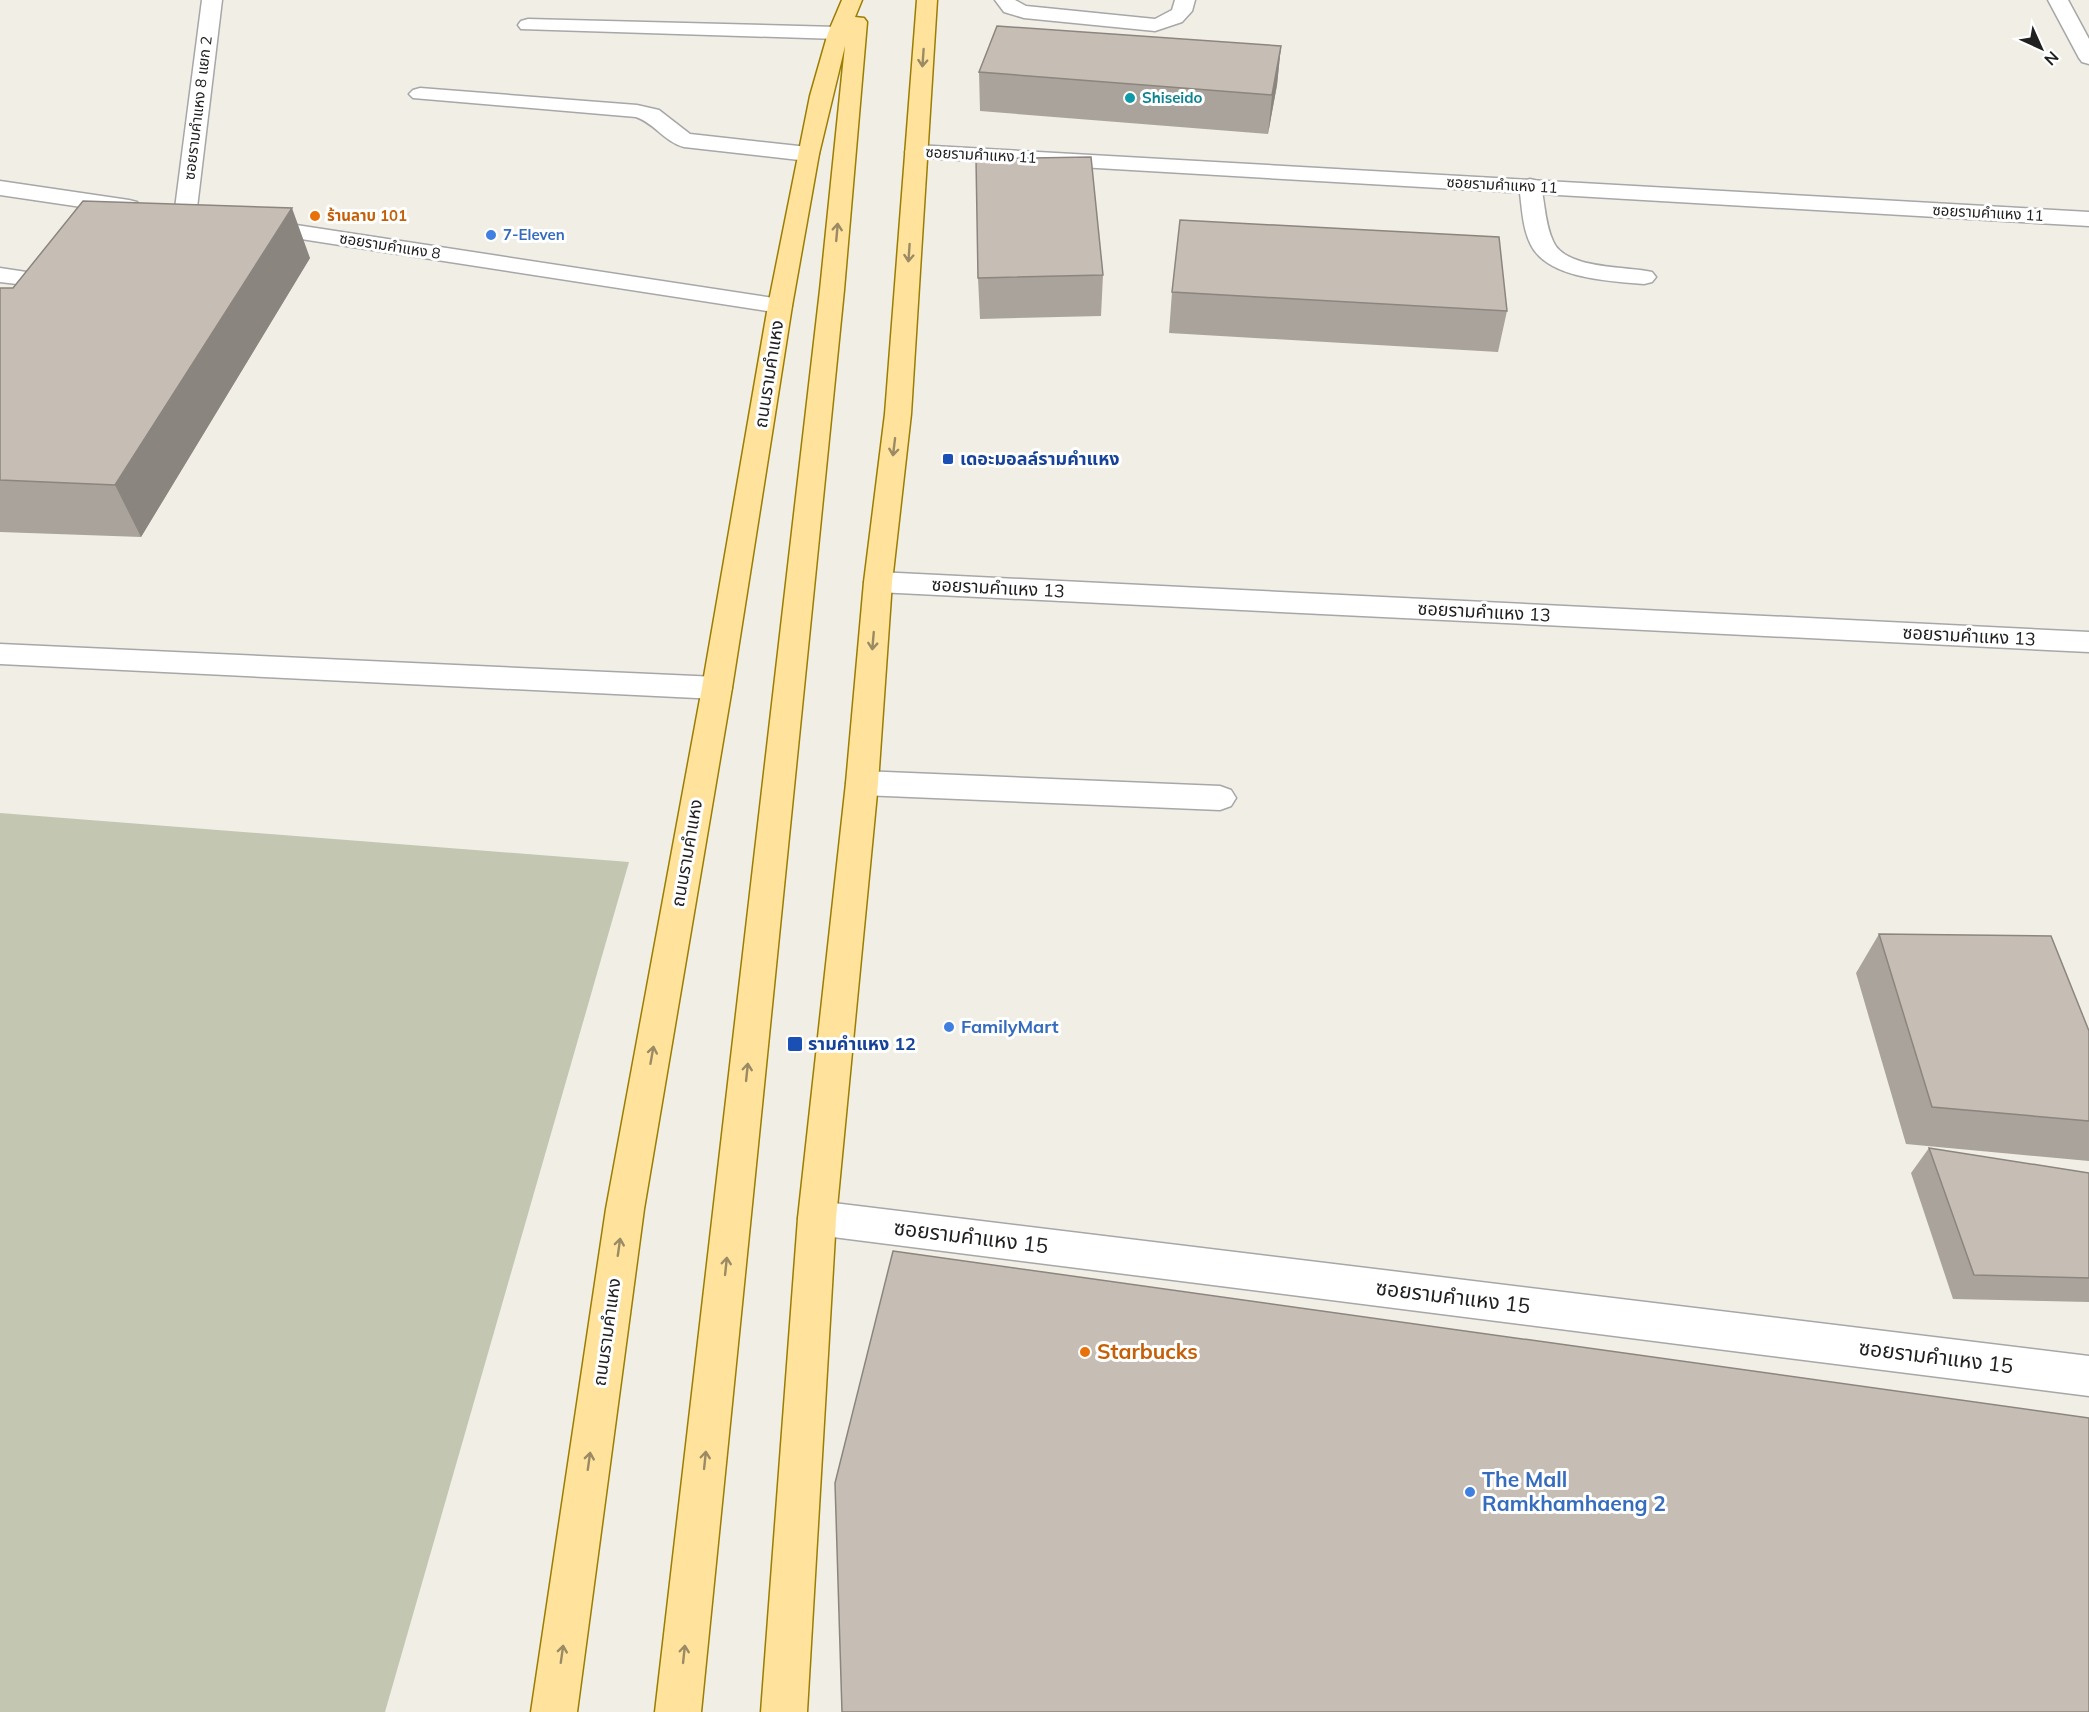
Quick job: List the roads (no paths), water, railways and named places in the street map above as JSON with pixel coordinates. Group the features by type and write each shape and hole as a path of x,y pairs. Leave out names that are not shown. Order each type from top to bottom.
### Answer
{"main road":[{"name":"ถนนรามคำแหง","path":"554,1712 625,1209 717,688 780,306 808,154 838,33 852,0"},
{"path":"678,1712 832,290 860,0"},
{"path":"784,1712 817,1218 861,783 878,582 898,414 927,0"}],"street":[{"name":"ซอยรามคำแหง 8 แยก 2","path":"166,213 212,0"},
{"path":"1005,0 1011,8 1024,12 1155,25 1174,20 1184,9 1185,0"},
{"path":"2058,0 2089,58"},
{"path":"528,25 838,33"},
{"path":"420,94 637,111 651,115 684,140 808,154"},
{"name":"ซอยรามคำแหง 11","path":"916,152 2089,219"},
{"path":"1530,186 1543,246 1554,257 1566,264 1602,273 1644,278"},
{"path":"0,188 209,219"},
{"name":"ซอยรามคำแหง 8","path":"232,223 780,306"},
{"path":"0,275 25,279"},
{"name":"ซอยรามคำแหง 13","path":"878,582 2089,642"},
{"path":"0,654 717,688"},
{"path":"861,783 1220,798"},
{"name":"ซอยรามคำแหง 15","path":"817,1218 2089,1376"}],"place":[{"name":"Shiseido","path":"1130,98"},
{"name":"ร้านลาบ 101","path":"315,216"},
{"name":"7-Eleven","path":"491,235"},
{"name":"เดอะมอลล์รามคำแหง","path":"948,459"},
{"name":"FamilyMart","path":"949,1027"},
{"name":"รามคำแหง 12","path":"795,1044"},
{"name":"Starbucks","path":"1085,1352"},
{"name":"The Mall Ramkhamhaeng 2","path":"1470,1492"}]}
